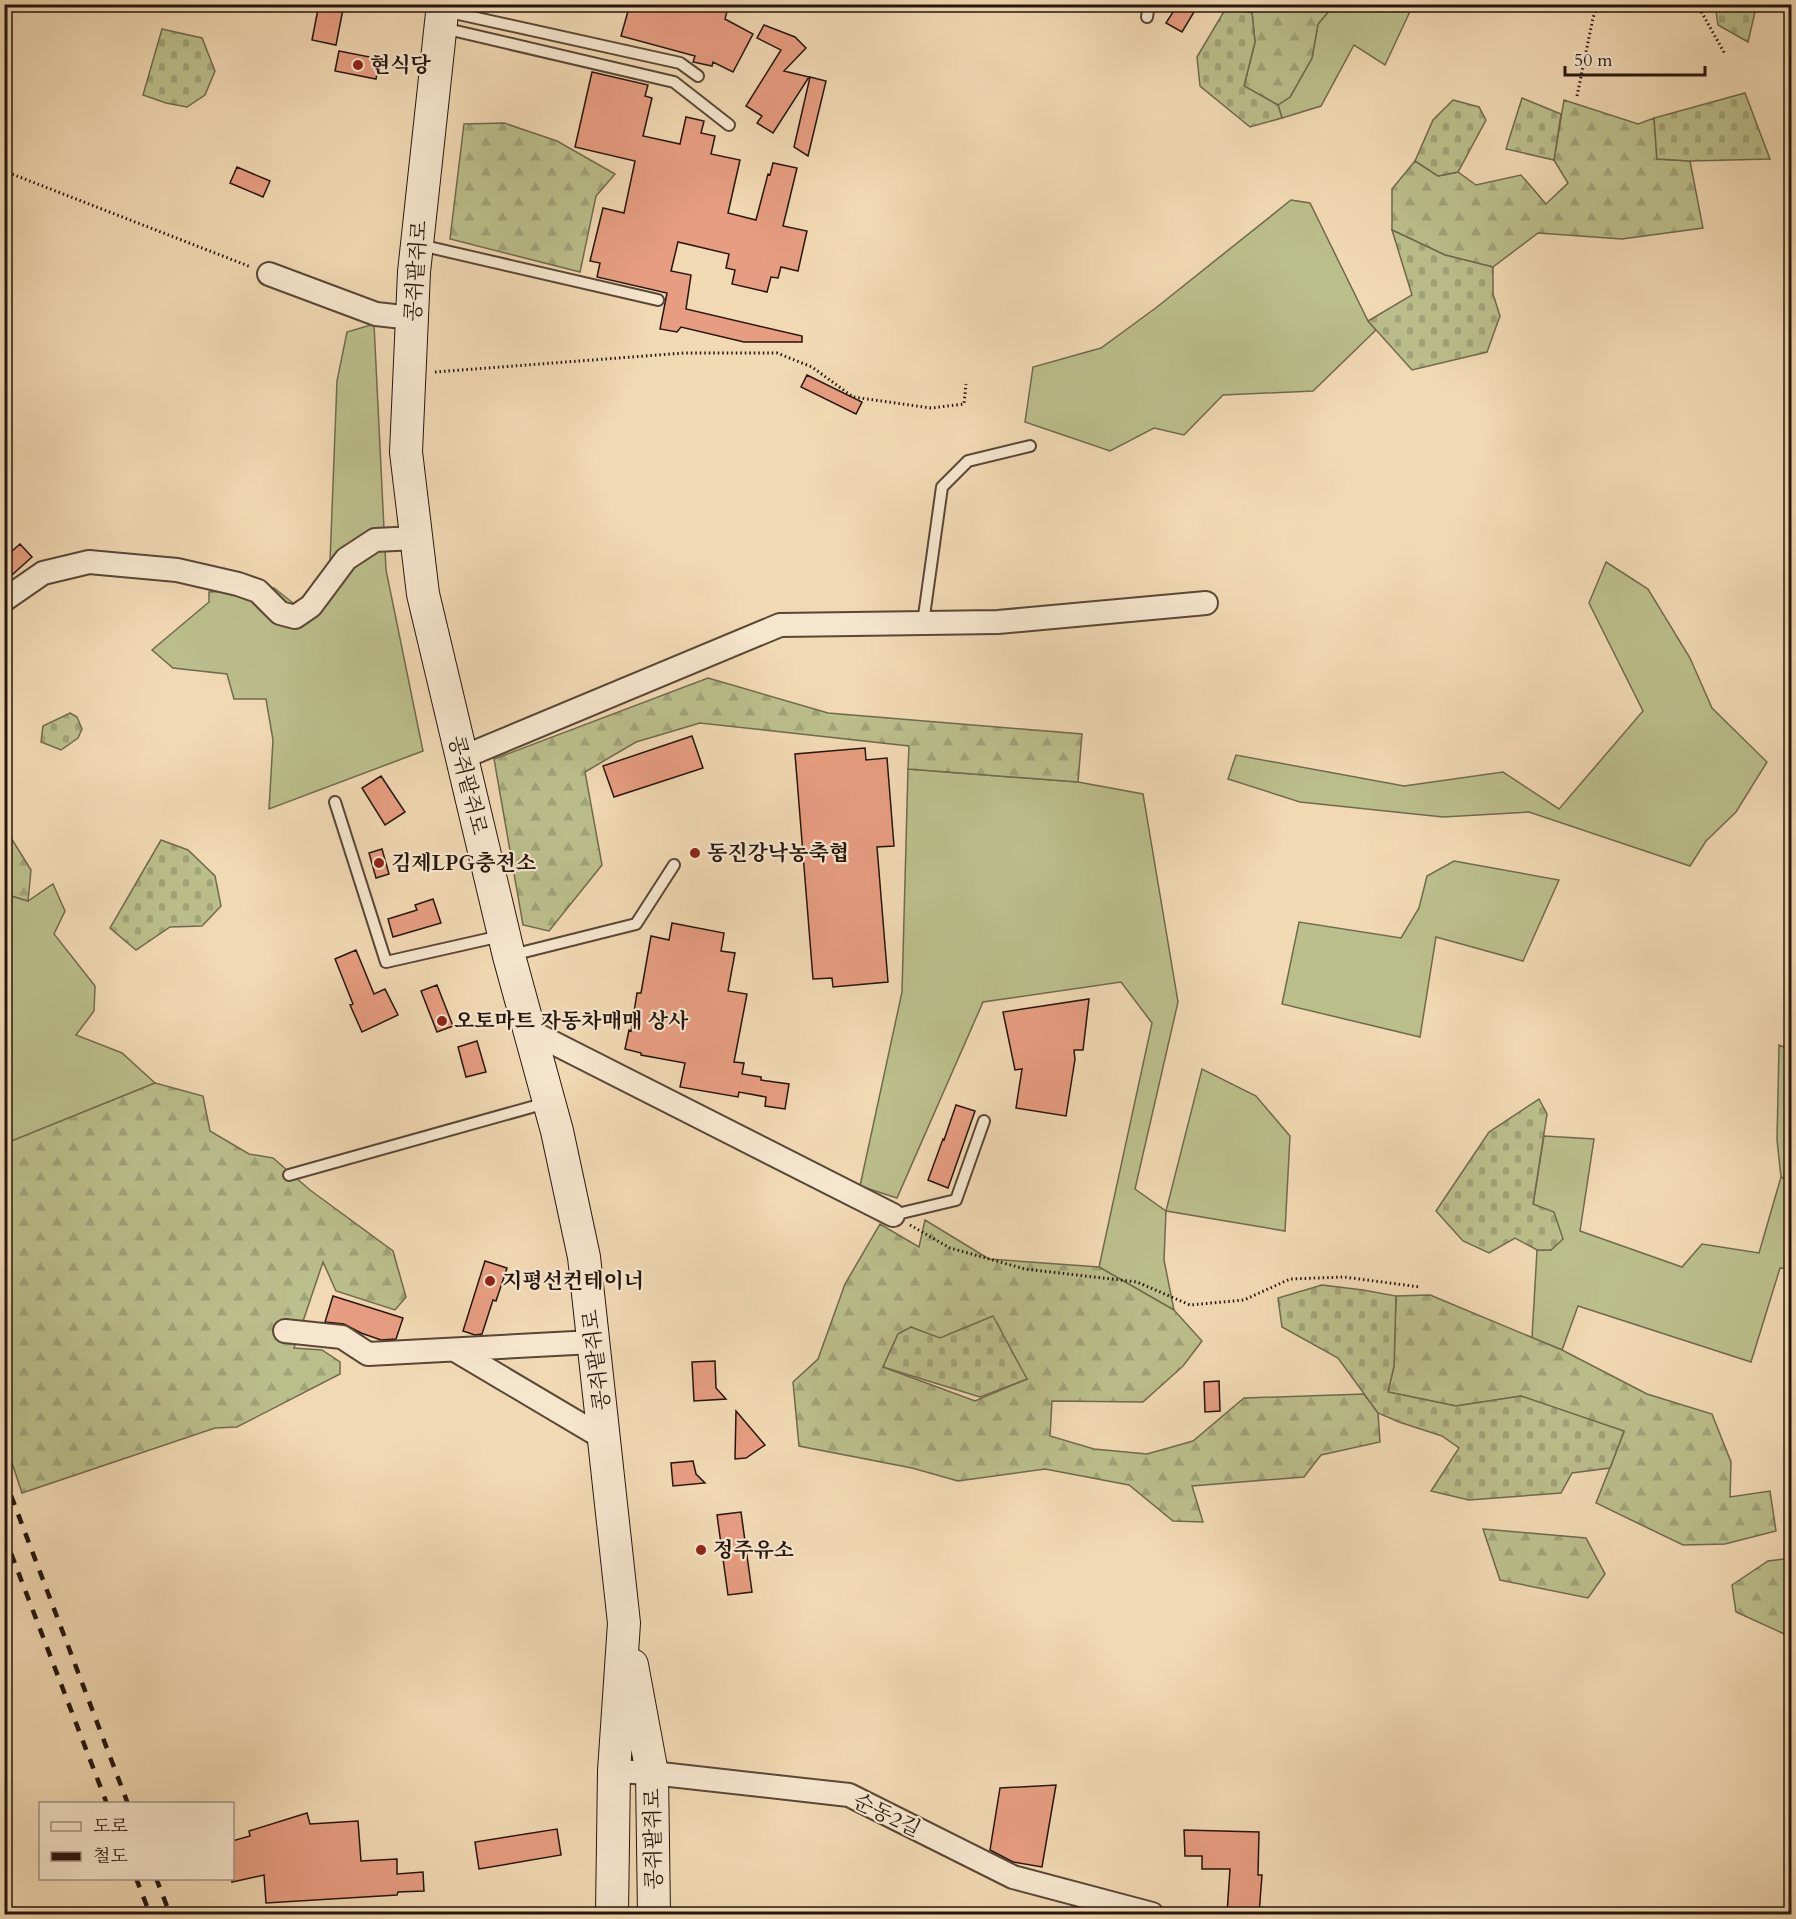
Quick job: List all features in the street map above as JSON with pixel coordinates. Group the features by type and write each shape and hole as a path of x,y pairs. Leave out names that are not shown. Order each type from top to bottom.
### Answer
{"main road":[{"name":"콩쥐팥쥐로","path":"442,14 417,245 406,452 423,594 506,946 550,1102 584,1257 624,1623 652,1773 654,1914"},
{"name":"콩쥐팥쥐로","path":"612,1914 614,1770 624,1623"}],"street":[{"path":"269,274 376,314 412,318"},
{"path":"4,600 43,573 89,562 177,570 238,584 258,591 280,613 295,617 311,606 345,559 375,540 416,538"},
{"path":"461,758 780,625 998,622 1206,603"},
{"path":"530,1031 893,1215"},
{"path":"285,1330 342,1337 368,1354 593,1342"},
{"path":"455,1350 605,1439"},
{"name":"순동2길","path":"614,1770 849,1795 1013,1877 1078,1905 1152,1914"}],"lane":[{"path":"1147,16 1149,4"},
{"path":"442,14 680,63 698,76"},
{"path":"442,14 674,82 729,125"},
{"path":"417,245 658,300"},
{"path":"923,623 942,487 968,461 1030,446"},
{"path":"335,802 386,962 506,946 636,924 674,866"},
{"path":"289,1175 550,1102"},
{"path":"893,1215 956,1200 984,1121"}],"path":[{"path":"1577,96 1598,4"},
{"path":"1697,4 1725,54"},
{"path":"4,171 269,274"},
{"path":"409,374 684,353 777,353 812,367 853,397 931,408 964,404 966,384"},
{"path":"893,1215 950,1248 1025,1269 1137,1282 1190,1305 1244,1300 1290,1280 1344,1277 1420,1287"}],"green space":[{"path":"1715,4 1769,5 1755,12 1748,42 1718,25"},
{"path":"1254,5 1334,5 1318,24 1312,58 1290,97 1278,105 1244,86 1255,42 1252,13"},
{"path":"1334,5 1413,5 1385,65 1354,45 1321,106 1282,118 1278,105 1290,97 1312,58 1318,24"},
{"path":"1226,8 1252,13 1255,42 1244,86 1278,105 1282,118 1250,127 1200,86 1197,57"},
{"path":"162,29 202,38 215,71 205,95 187,107 143,95"},
{"path":"1745,93 1770,159 1690,161 1657,159 1654,118"},
{"path":"1522,98 1561,114 1554,160 1506,149"},
{"path":"1453,100 1479,107 1486,120 1458,172 1438,176 1415,161 1433,120"},
{"path":"1564,100 1638,124 1654,118 1657,159 1690,161 1703,228 1622,239 1538,233 1493,267 1445,255 1392,230 1392,189 1415,161 1438,176 1458,172 1476,185 1521,175 1546,204 1568,183 1554,160"},
{"path":"504,123 557,141 615,174 596,196 580,272 450,239 464,124"},
{"path":"1291,200 1310,203 1368,321 1376,330 1313,391 1223,395 1184,435 1154,428 1110,451 1025,422 1033,367 1101,348 1157,307"},
{"path":"1392,230 1445,255 1493,267 1493,294 1500,316 1487,352 1412,370 1368,321 1412,295"},
{"path":"374,324 386,570 423,751 269,809 273,740 266,699 234,699 227,674 173,668 152,650 209,602 209,592 274,588 298,607 330,562 337,381 347,332"},
{"path":"1606,562 1648,589 1690,658 1712,708 1767,762 1736,812 1706,841 1690,866 1529,812 1443,817 1300,802 1228,779 1236,755 1404,786 1503,772 1559,809 1643,711 1589,603"},
{"path":"708,678 828,713 1082,734 1078,782 908,769 909,746 700,723 636,742 585,772 602,865 549,931 523,925 494,759"},
{"path":"70,713 77,717 82,729 78,738 61,750 41,742 43,726"},
{"path":"908,769 1078,782 1143,794 1178,1002 1135,1189 1166,1211 1164,1260 1174,1310 1099,1267 1152,1023 1121,982 983,1002 897,1198 860,1186 902,992"},
{"path":"4,812 8,833 31,870 28,901 5,894"},
{"path":"161,840 188,850 215,876 221,906 202,926 170,927 136,950 110,928"},
{"path":"1454,861 1559,880 1523,961 1436,937 1420,1037 1282,1004 1299,922 1401,938 1419,908 1427,876"},
{"path":"53,884 65,911 54,934 95,986 94,1011 76,1035 122,1053 155,1083 5,1144 5,894 28,901"},
{"path":"1779,1045 1791,1050 1791,1181 1781,1177 1777,1140"},
{"path":"1202,1069 1256,1096 1290,1136 1285,1231 1166,1211"},
{"path":"155,1083 203,1096 210,1131 249,1154 273,1158 310,1190 393,1251 406,1297 395,1310 336,1291 323,1262 294,1348 322,1350 340,1362 340,1374 237,1427 215,1428 22,1493 4,1439 4,1144"},
{"path":"1539,1099 1547,1114 1533,1204 1554,1212 1563,1239 1551,1250 1537,1250 1515,1238 1489,1253 1463,1241 1436,1211 1489,1132"},
{"path":"1544,1136 1594,1139 1580,1231 1682,1267 1702,1244 1759,1253 1781,1177 1791,1181 1791,1269 1780,1268 1751,1362 1578,1306 1562,1350 1532,1338 1537,1250 1551,1250 1533,1205"},
{"path":"925,1220 989,1259 1099,1267 1174,1310 1202,1341 1183,1366 1143,1402 1052,1401 1050,1436 1094,1449 1147,1454 1193,1441 1244,1398 1364,1394 1378,1413 1380,1442 1321,1455 1304,1477 1192,1486 1203,1522 1173,1521 1129,1485 1045,1469 958,1481 912,1468 799,1446 793,1382 818,1359 845,1284 880,1224 919,1247","holes":["911,1327 1027,1379 975,1401 883,1367 898,1334"]},
{"path":"1322,1285 1396,1296 1394,1366 1388,1392 1456,1406 1521,1396 1624,1431 1610,1468 1572,1473 1561,1493 1469,1500 1431,1491 1459,1448 1442,1436 1378,1413 1338,1358 1282,1327 1278,1298"},
{"path":"1430,1295 1562,1350 1647,1394 1712,1414 1731,1462 1730,1497 1770,1491 1776,1531 1725,1544 1683,1545 1596,1503 1624,1432 1521,1396 1456,1406 1388,1392 1394,1366 1396,1296"},
{"path":"993,1316 1027,1379 980,1397 883,1367 898,1334 911,1327 940,1338"},
{"path":"1483,1529 1586,1538 1605,1574 1588,1598 1500,1580"},
{"path":"1792,1558 1791,1637 1736,1612 1732,1585 1768,1561"}],"building":[{"path":"319,4 344,4 336,45 312,40"},
{"path":"630,4 729,4 725,19 753,34 733,72 713,62 712,66 693,62 695,56 621,36"},
{"path":"1178,4 1194,12 1182,32 1166,23"},
{"path":"764,25 795,37 806,48 784,71 809,77 773,133 757,123 762,116 746,106 781,50 757,38"},
{"path":"339,51 380,59 376,79 335,71"},
{"path":"592,72 648,85 645,96 652,98 643,136 680,144 686,117 704,121 701,133 715,136 711,154 740,160 728,213 756,220 773,163 797,168 783,226 807,231 798,271 781,267 778,278 771,277 767,292 732,284 735,270 726,268 729,254 678,242 671,271 691,275 686,309 802,336 802,342 744,342 681,327 677,332 660,329 667,293 597,277 600,263 590,261 603,208 624,213 635,161 575,147"},
{"path":"810,77 826,81 808,156 794,147"},
{"path":"237,167 270,181 263,197 230,183"},
{"path":"807,375 862,402 856,414 801,387"},
{"path":"20,544 32,557 4,582 4,558"},
{"path":"692,736 703,768 614,797 603,766"},
{"path":"865,748 866,760 887,758 894,846 877,847 888,982 833,987 832,978 813,979 795,754"},
{"path":"381,776 405,812 385,825 362,788"},
{"path":"382,849 389,874 376,878 369,853"},
{"path":"433,899 441,923 393,937 388,919 417,910 415,905"},
{"path":"672,923 724,933 721,951 735,953 728,991 747,994 734,1062 744,1063 742,1074 761,1077 761,1080 789,1084 785,1109 765,1106 766,1097 739,1092 738,1097 680,1087 685,1063 641,1055 641,1053 625,1049 629,1030 631,1031 637,993 641,993 651,936 669,940"},
{"path":"356,950 374,994 385,989 398,1015 362,1032 350,1005 353,1004 335,959"},
{"path":"437,985 453,1026 437,1032 421,991"},
{"path":"1089,999 1083,1050 1074,1050 1075,1059 1066,1116 1016,1108 1022,1069 1015,1070 1003,1012"},
{"path":"477,1041 486,1072 466,1077 458,1047"},
{"path":"956,1105 975,1111 948,1188 928,1180"},
{"path":"485,1261 507,1268 482,1334 475,1335 463,1331"},
{"path":"333,1296 403,1318 396,1339 381,1340 344,1324 325,1322"},
{"path":"715,1361 716,1388 726,1399 694,1401 692,1362"},
{"path":"1219,1381 1220,1411 1205,1412 1204,1382"},
{"path":"736,1411 765,1445 746,1458 735,1459"},
{"path":"693,1461 696,1474 705,1483 673,1486 671,1463"},
{"path":"741,1512 752,1592 728,1595 717,1515"},
{"path":"1056,1785 1042,1867 1013,1862 990,1850 1000,1788"},
{"path":"307,1813 310,1824 358,1821 361,1861 397,1859 397,1874 423,1872 424,1891 398,1892 397,1895 266,1903 264,1875 232,1882 234,1880 234,1840 250,1836 249,1831"},
{"path":"557,1829 561,1855 479,1869 475,1842"},
{"path":"1184,1830 1259,1832 1258,1875 1262,1875 1259,1914 1227,1914 1230,1869 1202,1869 1202,1856 1185,1856"}],"railway":[{"path":"4,1477 127,1802"},
{"path":"4,1535 106,1802"},
{"path":"137,1880 150,1914"},
{"path":"157,1880 170,1914"}],"place":[{"name":"현식당","path":"358,65"},
{"name":"동진강낙농축협","path":"695,853"},
{"name":"김제LPG충전소","path":"379,863"},
{"name":"오토마트 자동차매매 상사","path":"442,1021"},
{"name":"지평선컨테이너","path":"490,1281"},
{"name":"정주유소","path":"701,1550"}]}
